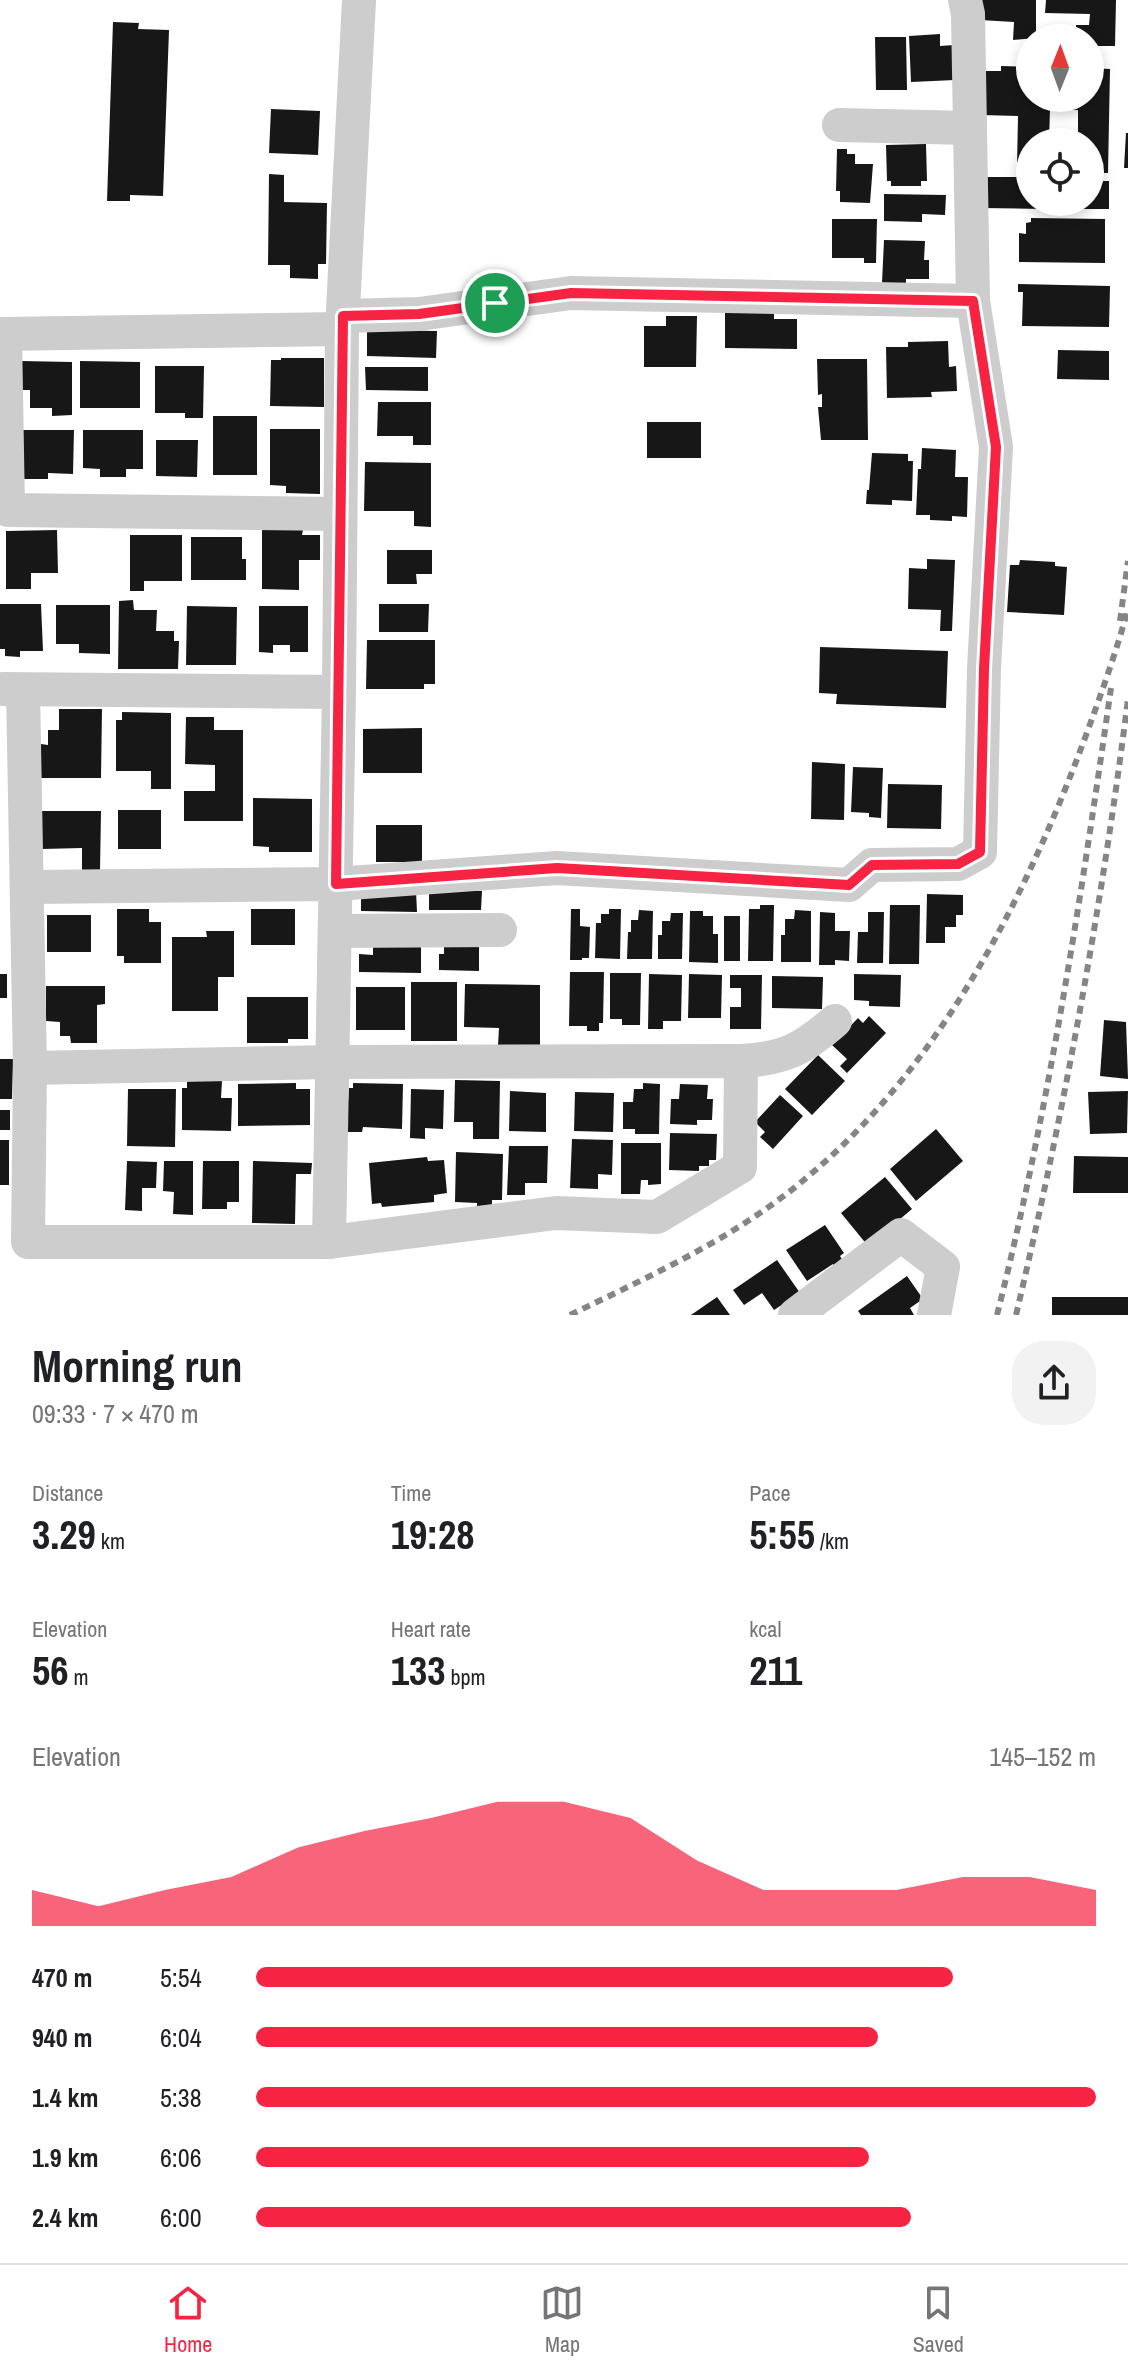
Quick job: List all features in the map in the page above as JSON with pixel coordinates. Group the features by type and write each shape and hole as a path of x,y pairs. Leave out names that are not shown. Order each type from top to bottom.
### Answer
{"street":[{"path":"329,1242 343,323 359,0"},
{"path":"28,887 336,884 557,868 849,885 872,865 958,864 980,852 985,639 996,447 973,301 968,14 965,0"},
{"path":"839,125 970,128"},
{"path":"340,514 8,510 2,334 343,323 571,293 973,301"},
{"path":"339,692 12,689 28,887 28,1242 329,1242 556,1213 657,1217 740,1167 741,1061"},
{"path":"335,931 500,930"},
{"path":"30,1068 332,1062 772,1060 808,1045 835,1021"},
{"path":"795,1315 901,1235 943,1267 934,1315"}],"building":[{"path":"981,0 1036,0 1036,24 1016,24 1016,40 1013,40 1014,22 980,20"},
{"path":"1046,0 1116,0 1115,46 1104,46 1104,24 1089,24 1090,14 1045,13"},
{"path":"113,22 139,23 138,29 169,30 163,196 130,195 130,201 107,201"},
{"path":"940,34 940,46 954,45 955,80 911,82 909,36"},
{"path":"875,37 906,37 907,90 876,90"},
{"path":"1001,66 1016,67 1016,112 1050,112 1049,128 1018,128 1018,116 981,115 981,71 1001,71"},
{"path":"1104,69 1110,69 1108,173 1104,173 1104,128 1078,128 1078,112 1104,112"},
{"path":"271,109 320,111 318,155 269,153"},
{"path":"1126,133 1128,168 1124,168"},
{"path":"926,144 927,181 921,181 921,186 891,186 891,181 887,181 886,145"},
{"path":"837,149 847,149 847,154 855,154 855,164 873,164 870,203 840,202 840,191 836,191"},
{"path":"269,174 284,175 284,202 327,203 326,264 318,264 318,279 290,278 290,265 268,265"},
{"path":"982,177 1016,177 1016,209 981,208"},
{"path":"1104,181 1109,181 1109,209 1104,209"},
{"path":"884,194 946,195 945,215 922,214 922,222 884,221"},
{"path":"1031,218 1105,219 1105,263 1019,262 1019,233 1026,234 1026,223 1031,222"},
{"path":"832,219 877,219 876,263 864,263 864,258 832,258"},
{"path":"884,240 925,241 924,260 929,260 929,279 906,279 906,284 882,283"},
{"path":"1018,284 1110,286 1109,327 1022,326 1023,292 1018,292"},
{"path":"725,311 774,311 774,319 797,319 797,349 725,348"},
{"path":"666,316 697,316 696,367 644,367 644,326 666,326"},
{"path":"367,330 437,331 436,358 367,356"},
{"path":"948,341 949,367 956,366 957,391 931,392 932,397 887,398 886,347 908,347 908,342"},
{"path":"1058,350 1109,351 1109,380 1057,379"},
{"path":"324,358 324,407 270,406 271,360"},
{"path":"817,359 867,359 868,440 821,440 818,407 822,407 822,394 818,395"},
{"path":"20,361 72,362 72,415 52,416 52,408 30,408 30,390 20,390"},
{"path":"80,361 140,362 140,408 80,408"},
{"path":"155,366 204,366 203,418 185,418 185,413 155,413"},
{"path":"365,367 428,367 428,391 366,390"},
{"path":"378,402 431,402 431,445 413,445 413,436 377,436"},
{"path":"213,416 257,416 257,475 213,475"},
{"path":"647,422 701,422 701,458 647,458"},
{"path":"270,429 320,429 320,494 286,493 286,486 270,485"},
{"path":"23,430 74,430 73,474 48,473 48,479 22,479"},
{"path":"83,430 143,430 143,469 126,469 126,477 100,477 100,469 83,468"},
{"path":"156,440 198,440 197,477 156,476"},
{"path":"922,448 956,450 955,477 968,477 967,517 952,516 952,521 930,520 930,515 916,515"},
{"path":"872,453 908,454 908,461 913,461 912,501 892,500 892,505 866,504"},
{"path":"365,462 431,463 431,527 414,526 414,511 364,511"},
{"path":"57,530 58,573 31,573 31,589 6,589 6,531"},
{"path":"262,530 303,530 302,535 320,535 320,560 299,560 299,590 262,589"},
{"path":"130,535 182,535 182,581 144,581 144,591 130,591"},
{"path":"191,537 242,537 246,580 191,580"},
{"path":"387,550 432,550 432,574 416,574 417,584 387,584"},
{"path":"927,559 955,560 952,631 940,631 941,610 908,609 909,568 927,569"},
{"path":"1020,560 1055,562 1055,566 1067,567 1064,615 1007,612 1010,565 1019,565"},
{"path":"133,600 134,610 157,610 156,631 174,631 174,641 179,641 178,669 118,669 119,601"},
{"path":"0,604 41,604 43,651 20,651 20,657 5,656 5,649 0,649"},
{"path":"379,604 429,604 428,632 379,632"},
{"path":"56,605 110,605 110,654 79,653 79,644 56,644"},
{"path":"187,606 237,607 236,665 186,665"},
{"path":"259,606 308,606 308,652 290,652 290,645 273,645 273,653 259,652"},
{"path":"367,640 435,640 435,684 424,684 424,689 366,689"},
{"path":"820,647 948,651 946,708 836,704 837,694 819,693"},
{"path":"59,709 102,709 101,778 41,778 41,744 48,745 48,730 59,730"},
{"path":"122,712 171,713 171,789 151,789 151,771 116,771 116,720 122,720"},
{"path":"186,717 214,717 214,730 243,730 243,821 184,821 184,791 215,791 215,765 185,764"},
{"path":"422,728 422,773 363,773 363,729"},
{"path":"812,762 845,764 844,820 811,819"},
{"path":"853,767 883,768 881,818 869,817 869,813 851,812"},
{"path":"888,784 942,785 941,829 887,828"},
{"path":"253,798 312,799 312,852 269,852 269,847 253,846"},
{"path":"118,810 161,810 161,849 118,849"},
{"path":"42,811 101,811 100,871 82,871 82,848 42,849"},
{"path":"376,825 422,825 422,862 376,862"},
{"path":"361,890 416,891 417,912 361,911"},
{"path":"429,890 482,891 481,910 429,910"},
{"path":"927,894 963,895 963,915 956,915 956,927 945,927 945,943 926,943"},
{"path":"760,905 774,905 773,961 748,961 749,909 760,909"},
{"path":"890,905 920,905 919,964 889,964"},
{"path":"117,909 149,909 149,922 161,922 161,963 124,963 124,956 117,956"},
{"path":"251,909 295,909 295,945 251,945"},
{"path":"571,909 580,909 580,926 590,927 589,958 570,960"},
{"path":"609,909 621,909 620,959 595,958 596,923 601,923 601,914 609,914"},
{"path":"639,910 653,911 652,959 627,959 628,932 631,932 631,920 638,920"},
{"path":"795,910 811,911 811,962 781,962 781,935 785,935 785,919 794,919"},
{"path":"690,911 703,911 703,916 713,916 713,934 718,934 718,963 689,962"},
{"path":"820,912 835,913 835,931 850,931 849,961 835,960 835,965 819,965"},
{"path":"868,912 884,912 883,963 857,963 858,932 868,932"},
{"path":"671,913 683,913 682,959 658,959 658,935 662,935 662,921 670,921"},
{"path":"47,915 91,915 91,952 47,952"},
{"path":"724,916 740,916 740,961 724,961"},
{"path":"206,931 234,931 234,977 218,977 218,1011 172,1011 172,937 207,937"},
{"path":"373,947 421,947 421,973 359,972 359,954 373,955"},
{"path":"444,947 479,947 479,971 439,970 439,954 444,954"},
{"path":"570,972 604,972 603,1023 599,1023 599,1031 587,1031 587,1026 569,1026"},
{"path":"610,973 641,973 640,1025 622,1025 622,1019 610,1019"},
{"path":"0,974 7,974 7,998 0,998"},
{"path":"649,974 682,975 681,1021 663,1021 663,1029 648,1029"},
{"path":"689,974 722,975 721,1018 688,1018"},
{"path":"854,974 901,975 900,1007 869,1006 869,1001 854,1000"},
{"path":"730,975 762,975 761,1029 730,1029 730,1007 741,1007 741,988 730,988"},
{"path":"772,976 823,977 822,1009 772,1008"},
{"path":"411,982 457,982 457,1041 411,1041"},
{"path":"465,984 540,985 540,1045 498,1045 499,1028 464,1027"},
{"path":"46,986 105,986 105,1004 97,1005 97,1043 71,1043 70,1036 60,1036 60,1022 46,1021"},
{"path":"356,987 405,987 405,1030 356,1030"},
{"path":"247,997 308,997 308,1039 288,1039 288,1043 247,1043"},
{"path":"869,1016 886,1033 847,1073 840,1066 847,1059 832,1045 858,1018 863,1023"},
{"path":"1104,1020 1126,1022 1128,1079 1100,1076"},
{"path":"818,1055 845,1081 812,1115 785,1089"},
{"path":"0,1059 13,1059 12,1099 0,1099"},
{"path":"455,1080 500,1081 499,1139 473,1139 473,1122 454,1122"},
{"path":"187,1081 222,1081 221,1098 232,1098 231,1131 182,1130 182,1088 187,1088"},
{"path":"296,1083 296,1089 310,1089 310,1125 238,1126 238,1084"},
{"path":"353,1083 403,1084 402,1129 363,1127 362,1132 346,1132 349,1088 353,1088"},
{"path":"643,1083 660,1084 659,1134 635,1134 635,1129 623,1129 623,1102 633,1102 634,1089 643,1089"},
{"path":"680,1084 708,1085 707,1099 713,1099 712,1120 697,1120 697,1125 670,1124 671,1099 679,1099"},
{"path":"128,1089 176,1089 175,1147 127,1146"},
{"path":"411,1089 444,1090 443,1129 425,1128 425,1139 410,1138"},
{"path":"510,1091 546,1093 546,1132 509,1131"},
{"path":"1128,1091 1127,1133 1090,1134 1088,1092"},
{"path":"575,1092 614,1093 613,1132 574,1131"},
{"path":"780,1095 803,1116 773,1149 760,1137 765,1132 755,1122"},
{"path":"0,1110 10,1110 10,1130 0,1130"},
{"path":"936,1129 963,1161 916,1201 890,1169"},
{"path":"670,1133 717,1134 716,1160 709,1160 709,1166 699,1166 699,1171 669,1170"},
{"path":"572,1139 613,1140 612,1175 598,1174 598,1189 570,1188"},
{"path":"0,1140 9,1140 9,1185 0,1185"},
{"path":"621,1143 661,1143 661,1184 648,1185 648,1180 641,1180 640,1194 621,1194"},
{"path":"509,1146 548,1146 547,1183 525,1183 525,1195 507,1195"},
{"path":"456,1152 503,1154 502,1200 492,1200 492,1207 455,1202"},
{"path":"1074,1156 1128,1157 1128,1193 1073,1193"},
{"path":"427,1157 428,1161 444,1160 447,1193 434,1195 434,1202 382,1207 381,1203 372,1204 369,1163"},
{"path":"127,1161 157,1162 156,1188 142,1188 142,1211 125,1210"},
{"path":"164,1161 193,1161 193,1215 173,1214 174,1192 163,1191"},
{"path":"203,1161 239,1161 239,1202 227,1202 227,1209 202,1209"},
{"path":"253,1161 312,1163 311,1174 296,1174 295,1224 252,1223"},
{"path":"885,1177 912,1209 868,1246 841,1213"},
{"path":"825,1225 844,1253 840,1256 843,1261 807,1281 786,1250"},
{"path":"777,1260 800,1293 774,1310 762,1293 744,1305 733,1290"},
{"path":"907,1276 923,1299 910,1308 914,1315 861,1315 858,1311"},
{"path":"717,1297 730,1315 691,1315"},
{"path":"1052,1297 1128,1297 1128,1315 1052,1315"}],"railway":[{"path":"1120,621 1128,561"},
{"path":"570,1315 692,1254 750,1220 805,1179 853,1135 896,1087 971,981 1032,865 1082,746 1128,609"},
{"path":"997,1315 1048,1081 1111,688"},
{"path":"1016,1315 1080,1008 1128,699"}],"route":[{"path":"571,293 973,301 996,447 984,669 980,852 958,864 872,865 849,885 557,868 336,884 343,316 419,314 495,303 571,293"}]}
